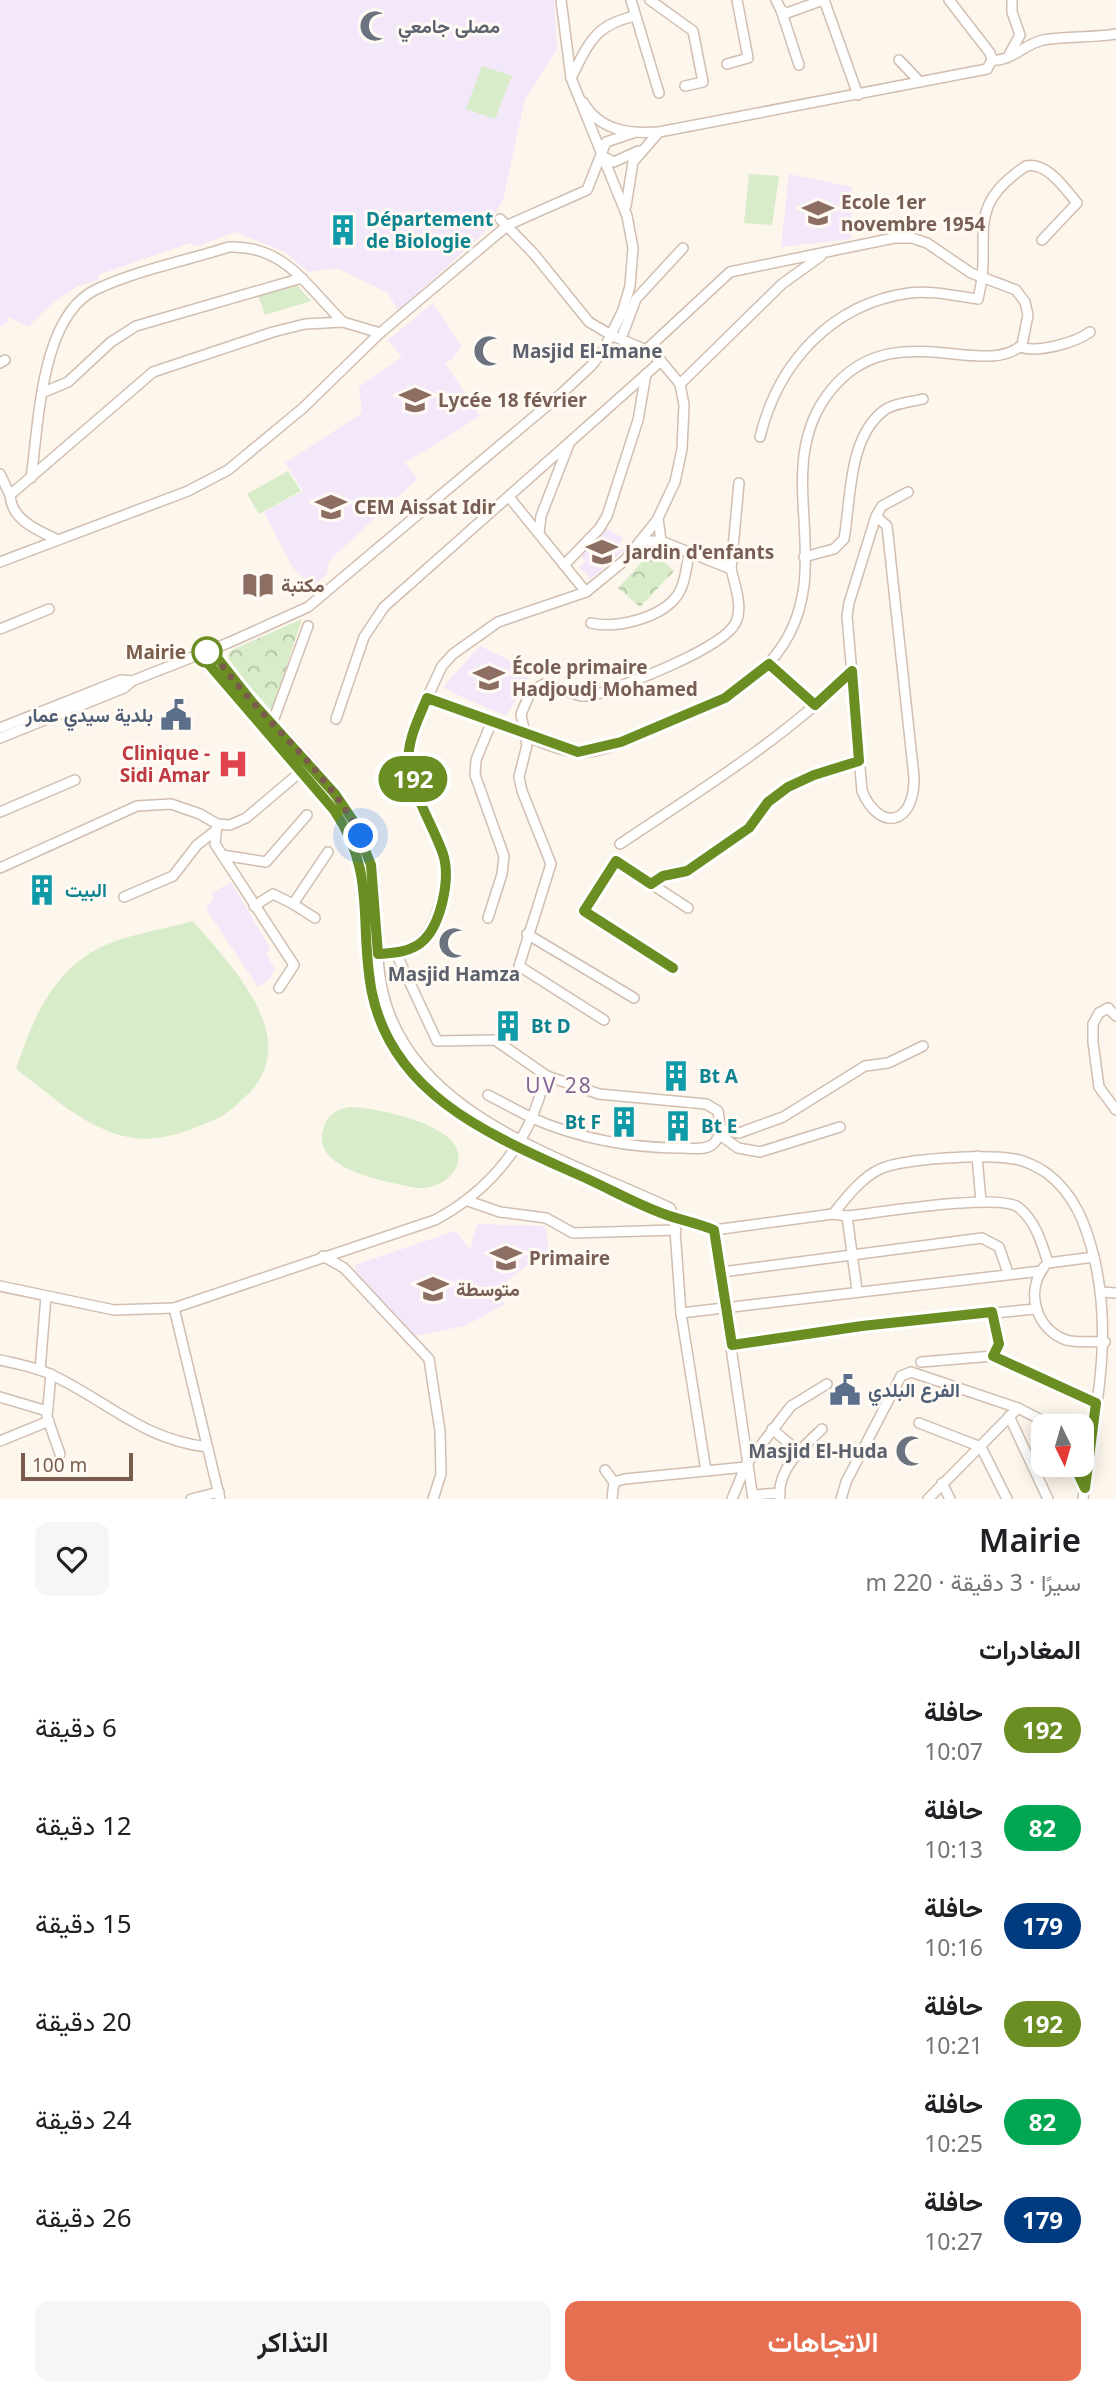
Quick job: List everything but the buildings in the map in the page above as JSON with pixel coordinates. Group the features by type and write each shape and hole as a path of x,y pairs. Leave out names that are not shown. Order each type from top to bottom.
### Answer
{"street":[{"path":"561,0 572,81 626,216 632,248 630,286 616,337"},
{"path":"631,0 659,93"},
{"path":"650,0 693,31 703,82 685,86"},
{"path":"727,64 748,58 737,0"},
{"path":"776,0 799,65"},
{"path":"781,10 792,12 823,0 858,95"},
{"path":"0,562 56,538 188,491 228,470 303,408 380,333 504,222 587,190 606,142 633,133 659,132 988,69 992,60 990,53 949,0"},
{"path":"1005,60 1020,35 1012,12 1012,0"},
{"path":"572,81 592,35 614,20 635,16"},
{"path":"992,60 1005,60 1041,40 1116,34"},
{"path":"899,60 920,82"},
{"path":"572,81 595,118 613,128 633,133"},
{"path":"602,156 608,161 620,160 643,147 659,132"},
{"path":"626,216 630,170 643,147"},
{"path":"760,437 771,402 783,377 796,358 832,321 857,309 909,293 978,299 984,278 983,214 991,200 1026,166 1040,166 1062,184 1077,204 1042,240"},
{"path":"374,954 396,953 423,942 435,922 445,887 444,856 409,764 409,746 442,666 472,639 498,622 586,592 625,560 658,519 675,481 682,449 684,405 680,384 661,360 589,322 504,222"},
{"path":"427,698 578,752 594,750 725,698 769,664 783,646 797,613 804,585 802,483 806,448 814,414 832,388 855,369 896,351 948,351 992,357 1006,356 1020,347 1026,331 1025,302 1016,290 971,273 927,243 912,238 894,238 730,272 646,350"},
{"path":"31,478 53,344 63,321 95,290 229,247 248,247 271,255 290,266 343,322"},
{"path":"0,738 61,716 124,688 132,681 308,607 592,365 616,337 636,299 683,248"},
{"path":"680,384 782,284 832,250"},
{"path":"44,392 68,382 111,342 136,326 302,278"},
{"path":"5,494 31,478 153,372 272,332 305,324 343,322 380,333"},
{"path":"1020,347 1034,351 1079,340 1090,332"},
{"path":"336,719 364,637 384,607 661,360"},
{"path":"564,565 599,529 611,508 638,420 646,374"},
{"path":"804,557 834,549 844,539 858,449 872,424 883,411 923,399"},
{"path":"540,535 541,516 570,442"},
{"path":"0,474 11,507 26,523 56,538"},
{"path":"604,1020 519,965 551,864 519,777 527,745 521,714 531,691 537,687 553,685 581,696 592,696 668,666 719,641 736,623 738,614 738,599 731,569 740,483"},
{"path":"876,516 887,526 914,777 912,804 903,816 884,815 866,801 859,761 849,603 876,516 882,506 908,492"},
{"path":"509,497 586,592"},
{"path":"658,519 661,541"},
{"path":"641,541 661,541 731,569"},
{"path":"590,623 618,626 669,604 681,588 689,554"},
{"path":"0,629 49,609"},
{"path":"272,724 308,626"},
{"path":"211,650 344,806 366,847 376,898 374,954"},
{"path":"200,654 334,810 356,850 366,895 374,954 391,1018 418,1065 470,1111 519,1144 670,1208 676,1230 681,1313 706,1471"},
{"path":"769,664 815,705"},
{"path":"620,844 718,779 815,705 852,671"},
{"path":"0,728 121,680 132,681"},
{"path":"488,918 502,874 504,856 475,775 476,760 492,721"},
{"path":"651,884 663,876 687,871 749,828 768,802 788,787 814,775 859,761"},
{"path":"124,897 173,876 197,845 216,827 230,825 246,818 309,765"},
{"path":"0,812 75,780"},
{"path":"0,868 138,806 171,804 201,814 216,827"},
{"path":"222,855 266,862 307,815"},
{"path":"216,827 215,844 294,965 279,988"},
{"path":"293,904 328,852"},
{"path":"673,968 584,911 616,861 688,908"},
{"path":"254,906 273,894 315,918"},
{"path":"527,934 634,998"},
{"path":"396,953 438,1041 495,1040 508,1045 547,1076 561,1075 599,1094 682,1098 706,1104 718,1111 720,1132 713,1144 705,1148 685,1144 627,1141 572,1130 532,1118 488,1094"},
{"path":"1116,1016 1108,1008 1103,1009 1093,1024 1098,1087 1116,1110"},
{"path":"720,1132 739,1133 783,1117 865,1066 888,1063 923,1046"},
{"path":"0,1286 114,1310 174,1308 435,1220 468,1201 519,1144 532,1118 547,1076"},
{"path":"720,1132 738,1148 760,1152 840,1127"},
{"path":"977,1156 981,1202"},
{"path":"833,1214 853,1190 880,1169 977,1156 1016,1159 1047,1173 1076,1203 1094,1257 1102,1292 1107,1358 1096,1403 1083,1499"},
{"path":"468,1201 500,1212 546,1218 573,1233 676,1230"},
{"path":"674,1216 714,1230 833,1214 847,1216 981,1202 1016,1206 1030,1220 1045,1267 1034,1293 1037,1309 1051,1332 1068,1341 1105,1342"},
{"path":"847,1216 857,1290"},
{"path":"714,1230 753,1497 780,1496 786,1470 798,1451 822,1429"},
{"path":"722,1272 982,1238 999,1247 1008,1273"},
{"path":"323,1256 344,1268 429,1359 440,1430 441,1474 433,1499"},
{"path":"681,1313 1008,1273 1094,1257"},
{"path":"1102,1292 1116,1293"},
{"path":"40,1370 46,1296"},
{"path":"174,1308 220,1496 191,1499"},
{"path":"732,1345 873,1324 1037,1309"},
{"path":"992,1312 999,1344 993,1356"},
{"path":"921,1362 993,1356 1096,1403"},
{"path":"0,1360 51,1374 153,1434 177,1443 207,1447"},
{"path":"841,1499 901,1376 911,1372 1031,1414"},
{"path":"51,1374 47,1411 60,1454"},
{"path":"732,1499 747,1463 772,1429 791,1406 827,1384"},
{"path":"0,1397 47,1411"},
{"path":"928,1499 1018,1408"},
{"path":"1009,1416 1048,1499"},
{"path":"0,1441 49,1421"},
{"path":"919,1423 981,1447 1007,1499"},
{"path":"772,1429 798,1451"},
{"path":"614,1482 706,1471 747,1463"},
{"path":"605,1470 614,1482 612,1499"},
{"path":"1080,1477 1085,1488"},
{"path":"942,1483 950,1499"}],"shaded area":[{"path":"0,0 554,0 557,49 525,99 503,200 483,234 398,311 388,293 337,268 308,272 285,252 236,232 197,246 190,243 98,275 98,280 76,287 49,306 28,327 7,316 8,322 0,327"},
{"name":"Ecole 1er novembre 1954","path":"789,174 852,187 851,239 781,247"},
{"path":"433,303 461,346 453,358 445,363 480,416 405,463 417,479 332,558 327,565 328,573 313,586 293,568 264,512 303,491 285,463 362,413 359,387 402,357 388,340"},
{"name":"Jardin d'enfants","path":"606,528 623,538 620,543 624,550 591,579 579,567 586,561 580,555"},
{"name":"École primaire Hadjoudj Mohamed","path":"480,646 532,671 506,716 451,692 444,686"},
{"path":"231,882 270,948 266,954 275,969 269,980 258,987 206,909 213,899 212,893"},
{"name":"متوسطة","path":"477,1224 545,1226 549,1249 496,1289 505,1304 465,1326 414,1336 356,1275 355,1265 455,1231 470,1249"}],"green space":[{"path":"482,66 512,76 495,119 466,109"},
{"path":"749,174 779,176 772,225 744,223"},
{"path":"297,285 311,301 265,315 258,295"},
{"path":"288,471 301,491 259,514 247,494"},
{"path":"652,551 674,571 640,607 618,588"},
{"path":"302,619 272,711 231,666 228,655 232,650"},
{"path":"193,921 243,982 266,1028 268,1052 262,1075 232,1109 216,1119 176,1134 134,1138 117,1134 86,1120 16,1069 37,1016 56,984 68,970 99,948 121,939"},
{"path":"348,1107 401,1116 428,1125 449,1138 456,1147 459,1157 457,1166 444,1181 424,1188 369,1177 339,1164 328,1155 323,1144 323,1130 331,1115"}],"bus line":[{"name":"192","path":"673,968 584,911 616,861 651,884 663,876 687,871 749,828 768,802 788,787 814,775 859,761 852,671 815,705 769,664 742,688 725,698 621,742 578,752 529,737 427,698 409,746 409,764 444,856 445,887 435,922 423,942 404,951 378,954 376,898 371,865 354,822 335,794 252,702 211,650 200,654 342,822 361,864 366,895 370,975 377,1009 401,1060 425,1088 468,1121 502,1141 666,1215 714,1230 732,1345 862,1326 992,1312 999,1344 998,1351 993,1356 1096,1403 1094,1418"},
{"name":"192","path":"1080,1477 1085,1488 1086,1477"}],"place":[{"name":"مصلى جامعي","path":"375,26"},
{"name":"Ecole 1er novembre 1954","path":"818,213"},
{"name":"Département de Biologie","path":"343,230"},
{"name":"Masjid El-Imane","path":"489,351"},
{"name":"Lycée 18 février","path":"415,400"},
{"name":"CEM Aissat Idir","path":"331,507"},
{"name":"Jardin d'enfants","path":"602,552"},
{"name":"مكتبة","path":"258,585"},
{"name":"Mairie","path":"207,652"},
{"name":"École primaire Hadjoudj Mohamed","path":"489,678"},
{"name":"بلدية سيدي عمار","path":"176,715"},
{"name":"Clinique - Sidi Amar","path":"233,764"},
{"name":"البيت","path":"42,890"},
{"name":"Masjid Hamza","path":"454,943"},
{"name":"Bt D","path":"508,1026"},
{"name":"Bt A","path":"676,1076"},
{"name":"Bt F","path":"624,1122"},
{"name":"Bt E","path":"678,1126"},
{"name":"Primaire","path":"506,1258"},
{"name":"متوسطة","path":"433,1289"},
{"name":"الفرع البلدي","path":"845,1390"},
{"name":"Masjid El-Huda","path":"911,1451"}],"district":[{"name":"UV 28","path":"559,1086"}],"route":[{"path":"207,652 211,650 252,702 335,794 361,836"}]}
